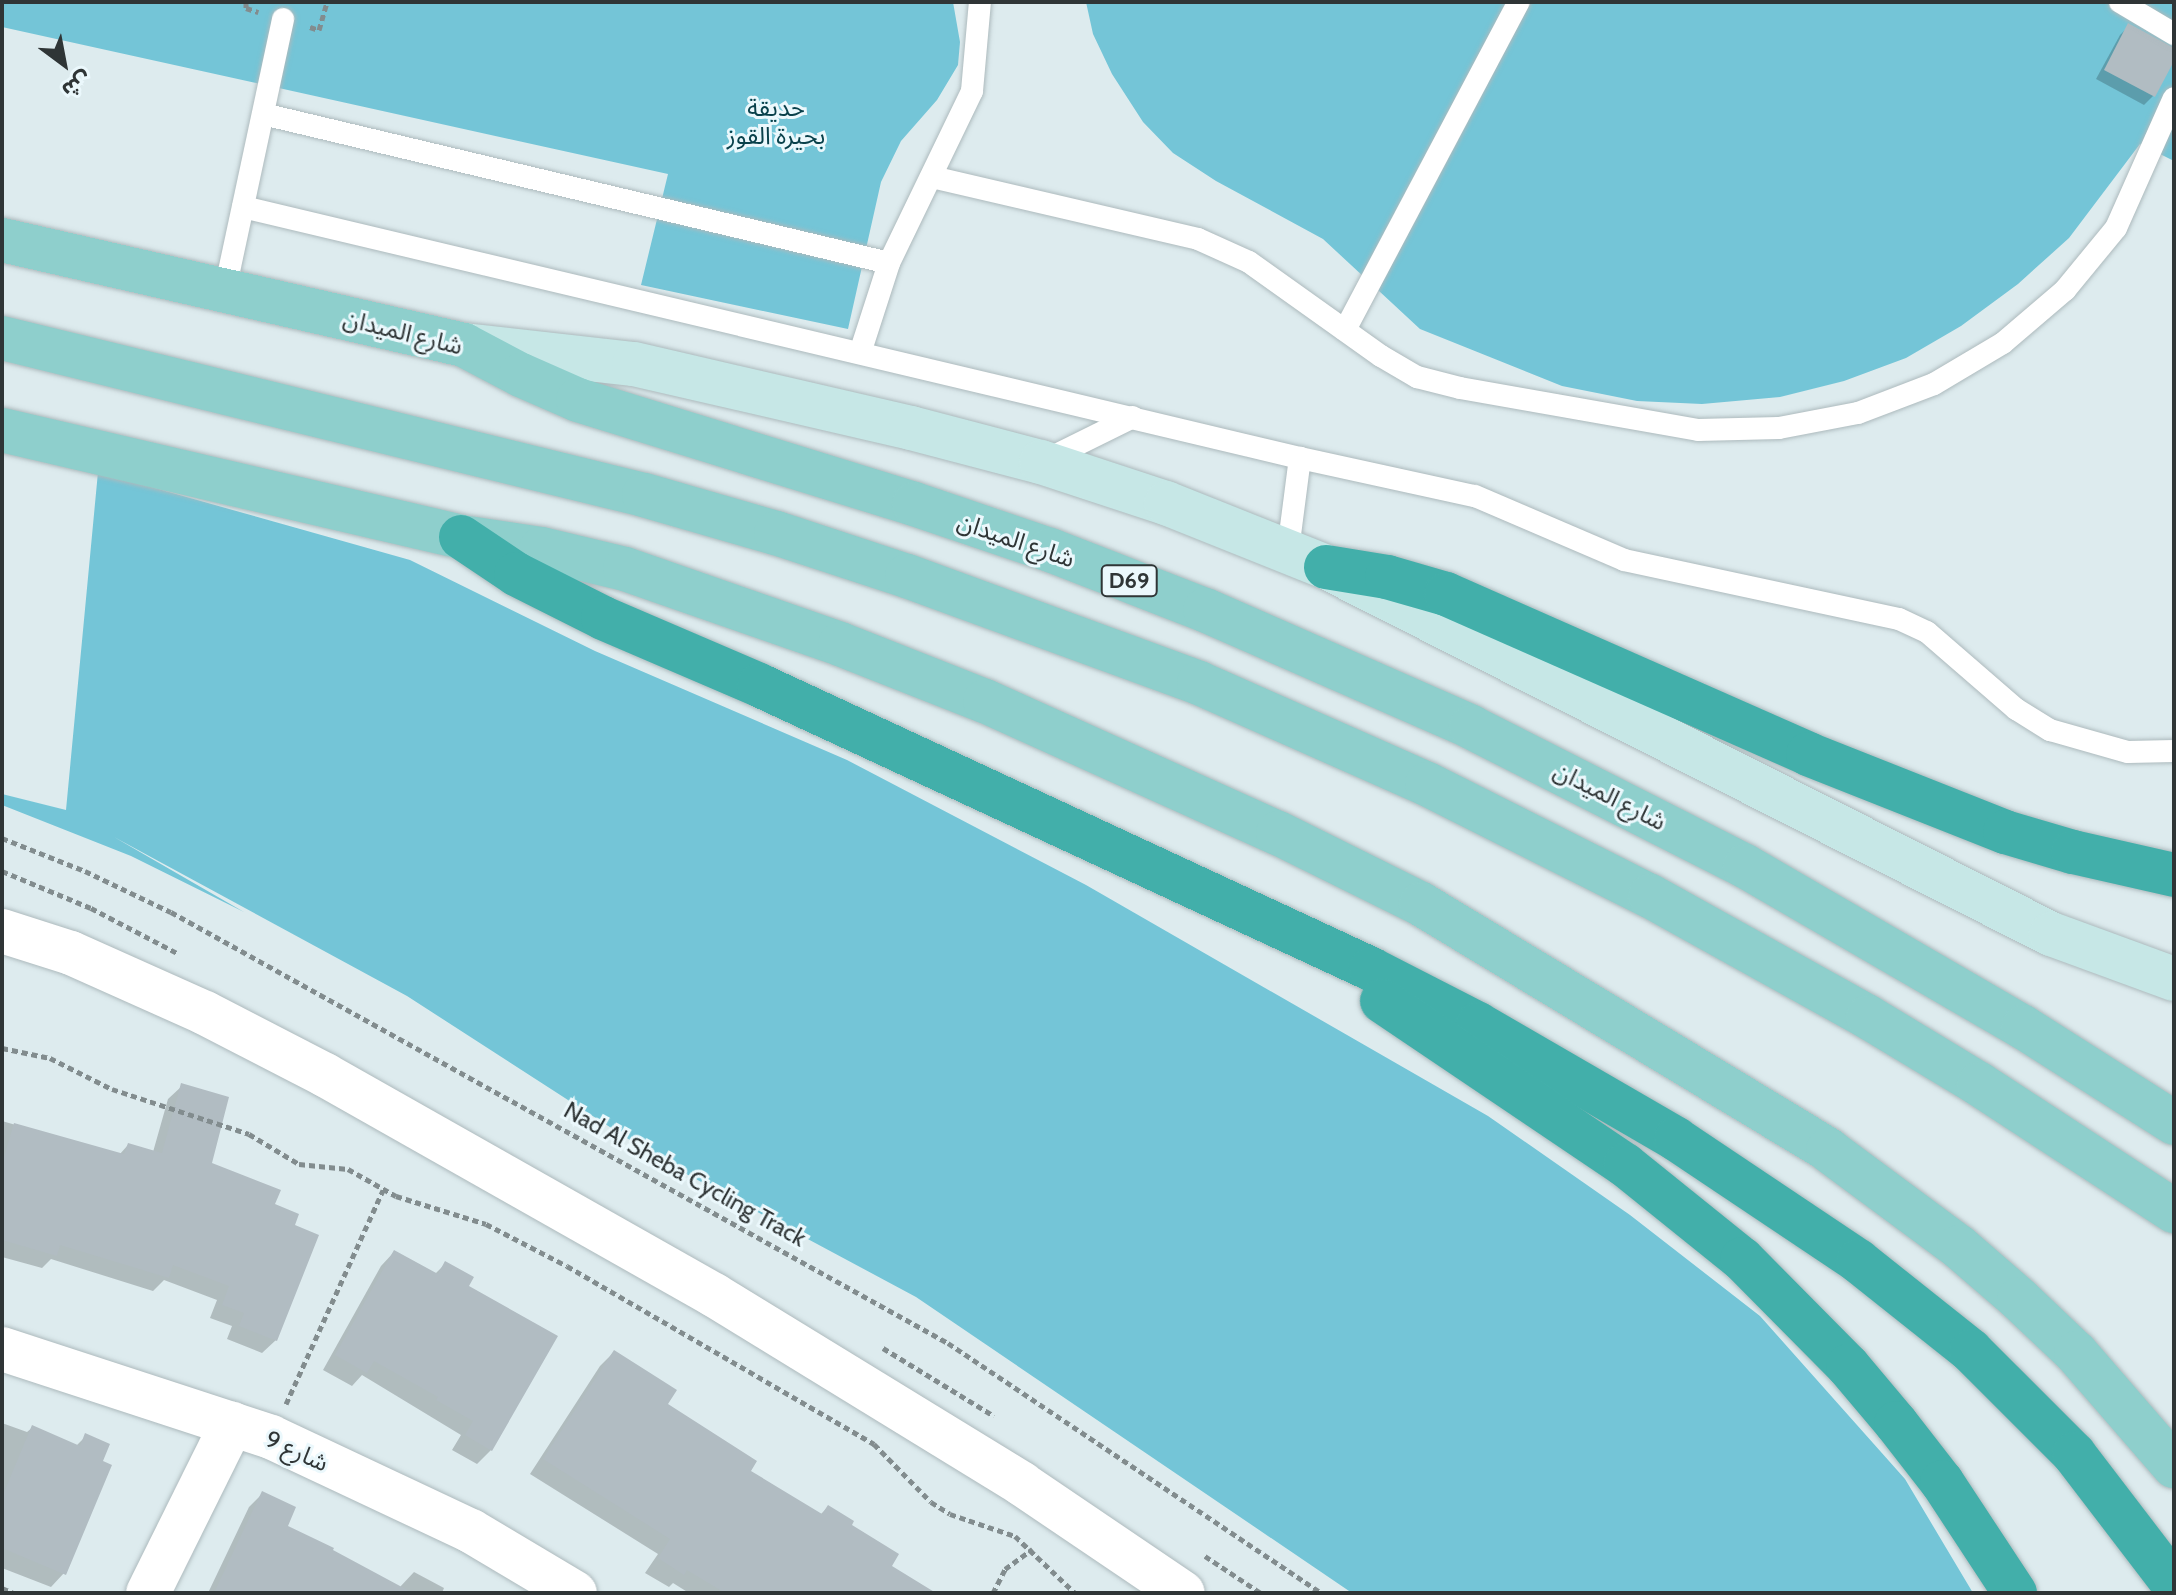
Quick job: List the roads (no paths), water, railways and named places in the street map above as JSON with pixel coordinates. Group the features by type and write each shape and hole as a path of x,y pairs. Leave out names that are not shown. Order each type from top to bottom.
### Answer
{"highway":[{"path":"461,537 516,574 603,618 759,685 1262,917 1478,1024 1676,1139 1858,1261 1971,1351 2074,1454 2174,1585"},
{"path":"1307,559 1446,594 1808,754 2005,832 2073,852 2174,875"},
{"path":"1262,917 1625,1165 1742,1259 1848,1366 1896,1423 1942,1482 2015,1593"}],"main road":[{"name":"شارع الميدان","path":"2,240 464,345 578,400 1050,550 1205,610 1352,673 1589,785 1745,866 2010,1019 2174,1123"},
{"path":"2,338 688,508 907,576 1199,683 1427,784 1664,903 1868,1017 1991,1092 2174,1211"},
{"path":"464,345 634,364 911,428 1041,462 1166,503 1307,559 2051,934 2174,979"},
{"path":"2,430 461,537 541,549 625,569 840,644 1133,765 1421,904 1759,1105 1896,1199 2019,1299 2076,1353 2174,1466"}],"street":[{"path":"2,931 71,953 179,1001 325,1075 714,1295 1022,1484 1183,1593"},
{"name":"شارع 9","path":"2,1349 251,1431 471,1531 575,1593"},
{"path":"148,1593 251,1431"}],"lane":[{"path":"860,353 889,263 972,91 980,2"},
{"path":"1345,330 1519,2"},
{"path":"2120,2 2174,34"},
{"path":"225,290 283,19"},
{"path":"932,177 1198,239 1249,262 1417,377 1618,417 1711,430 1779,428 1858,413 1934,384 2003,343 2065,290 2116,228 2174,98"},
{"path":"263,114 889,263"},
{"path":"243,207 1300,458 1475,496 1518,511 1624,560 1899,619 1927,632 2016,709 2050,730 2128,752 2174,751"},
{"path":"1041,462 1133,417"},
{"path":"1300,458 1307,559"}],"park label":[{"name":"حديقة بحيرة القوز","path":"776,122"}]}
